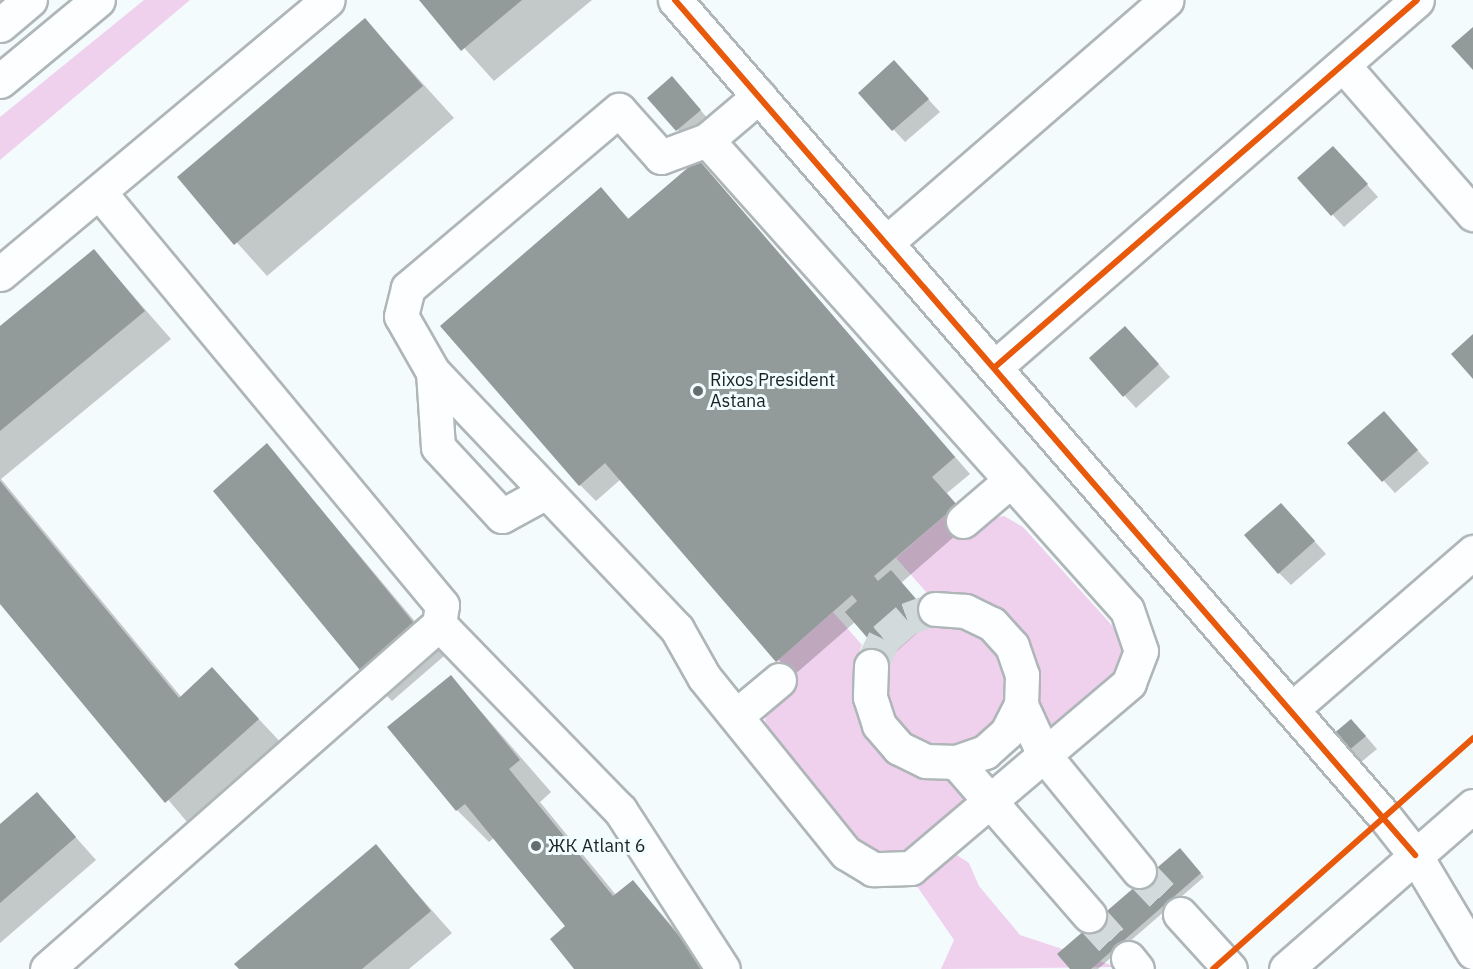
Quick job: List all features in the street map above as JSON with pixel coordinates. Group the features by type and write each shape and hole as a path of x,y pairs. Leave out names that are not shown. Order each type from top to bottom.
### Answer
{"street":[{"path":"0,25 30,0"},
{"path":"0,81 98,0"},
{"path":"0,274 327,0"},
{"path":"675,0 1292,709 1415,855 1473,952"},
{"path":"886,243 1167,0"},
{"path":"994,367 1417,0"},
{"path":"1343,65 1473,214"},
{"path":"707,140 1127,610 1141,651 1129,683 911,868 873,869 846,853 704,676 677,629 544,493 433,372 401,316 408,288 619,110 661,157 707,140 759,96"},
{"path":"47,969 439,624 442,605 99,192"},
{"path":"433,372 438,447 502,516 544,493"},
{"path":"963,521 1011,480"},
{"path":"1292,709 1473,552"},
{"path":"871,666 870,697 876,716 899,748 926,761 956,762 985,752 1007,732 1021,705 1022,675 1006,639 992,624 965,611 935,609"},
{"path":"439,624 620,810 723,969"},
{"path":"736,716 779,680"},
{"path":"1021,705 1044,755 1139,871"},
{"path":"956,762 992,799 1089,915"},
{"path":"1286,969 1473,806"},
{"path":"1180,914 1230,969"}],"shaded area":[{"path":"144,0 190,0 0,160 0,117"},
{"path":"949,512 966,531 979,520 1004,516 1023,527 1119,633 1126,650 1120,669 1052,727 1037,709 1039,672 1028,638 1003,610 970,594 928,594 896,558"},
{"path":"833,612 862,645 855,662 852,699 864,734 889,761 922,777 953,779 968,798 900,856 862,855 769,739 765,719 772,701 793,682 776,662"},
{"path":"946,625 969,629 989,643 1003,663 1007,686 1003,709 989,729 969,743 946,747 923,743 903,729 889,709 885,686 889,663 903,643 923,629"},
{"path":"952,852 969,863 979,886 1020,935 1117,967 941,969 954,940 912,879"}],"building":[{"path":"419,0 522,0 461,51"},
{"path":"365,18 423,86 234,245 177,177"},
{"path":"1473,27 1473,70 1451,46"},
{"path":"894,60 929,99 892,131 858,93"},
{"path":"672,76 701,110 676,131 647,98"},
{"path":"1333,146 1368,184 1331,216 1297,178"},
{"name":"Rixos President Astana","path":"698,159 955,457 932,477 957,505 874,576 878,581 891,570 930,615 883,656 845,612 857,601 852,595 776,662 605,463 579,486 440,326 601,187 628,219"},
{"path":"94,249 145,311 0,431 0,326"},
{"path":"1125,326 1159,364 1123,397 1089,358"},
{"path":"1473,334 1473,379 1451,354"},
{"path":"1384,411 1418,450 1382,482 1347,443"},
{"path":"267,443 418,628 364,675 213,491"},
{"path":"0,481 179,698 212,667 259,719 165,803 0,604"},
{"path":"1281,503 1315,541 1278,574 1244,535"},
{"name":"ЖК Atlant 6","path":"451,675 520,760 509,769 613,896 633,880 706,969 574,969 550,939 565,926 465,804 456,811 387,727"},
{"path":"1351,719 1366,736 1347,752 1332,735"},
{"path":"37,792 76,837 0,903 0,824"},
{"path":"376,844 431,911 362,969 239,969 234,964"},
{"path":"1180,848 1201,873 1091,969 1070,969 1057,954"}],"tunnel":[{"path":"871,666 884,639 907,619 935,609"},
{"path":"1139,871 1180,914"},
{"path":"1089,915 1128,958"}],"cycle path":[{"path":"675,0 1415,855"},
{"path":"995,367 1417,0"},
{"path":"1213,969 1473,738"}],"place":[{"name":"Rixos President Astana","path":"698,391"},
{"name":"ЖК Atlant 6","path":"536,846"}]}
